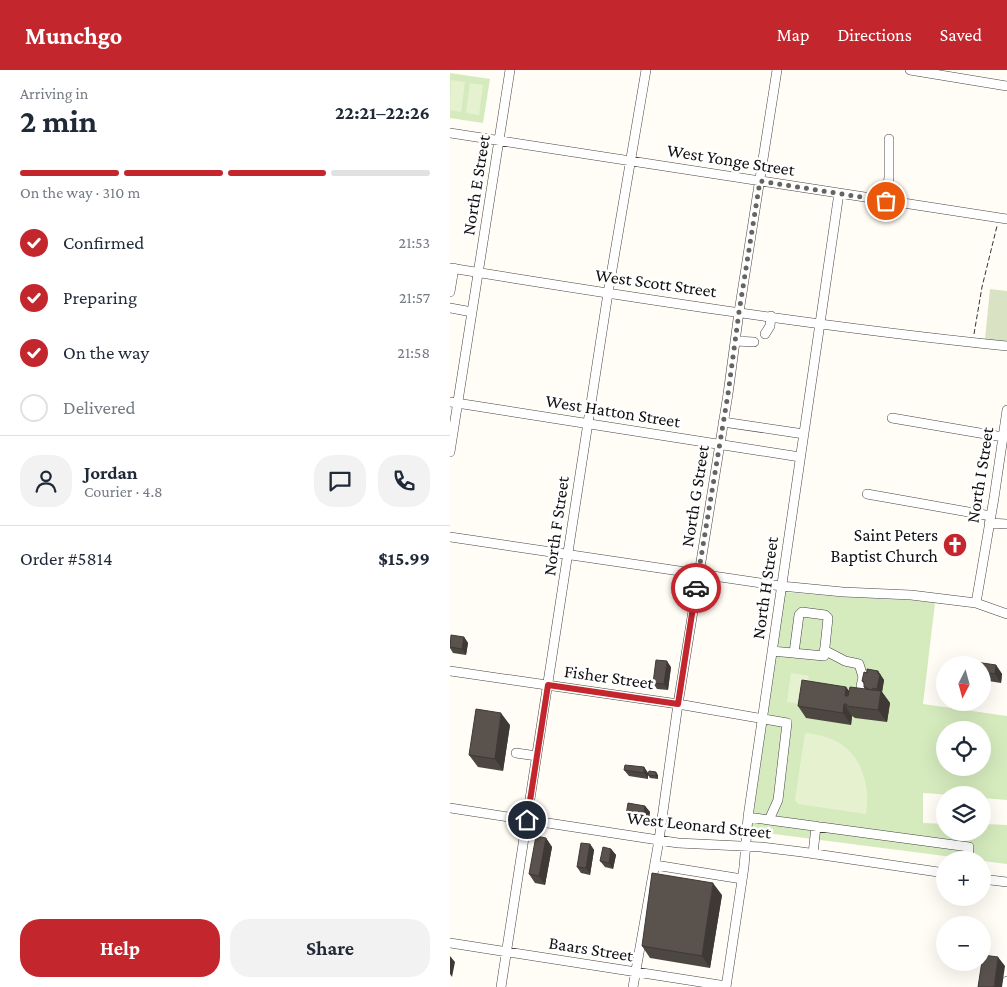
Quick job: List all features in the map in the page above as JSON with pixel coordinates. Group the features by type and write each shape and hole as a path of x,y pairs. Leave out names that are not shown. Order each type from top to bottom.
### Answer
{"street":[{"name":"North E Street","path":"450,452 454,403 472,312 510,70"},
{"name":"North F Street","path":"501,987 608,292 646,70"},
{"name":"North G Street","path":"633,987 659,840 678,704 720,445 777,70"},
{"path":"910,70 1007,86"},
{"name":"West Yonge Street","path":"450,133 1003,219"},
{"path":"886,201 889,177 888,139"},
{"name":"North H Street","path":"726,986 781,586 839,193"},
{"path":"450,292 452,268"},
{"name":"West Scott Street","path":"452,268 739,312 921,337 1007,346"},
{"path":"450,308 472,312"},
{"path":"765,334 770,326 771,316"},
{"path":"736,341 754,342"},
{"name":"West Hatton Street","path":"454,403 800,457"},
{"name":"North I Street","path":"976,603 1007,410"},
{"path":"892,418 1003,437"},
{"path":"723,422 804,434"},
{"path":"867,494 1007,524"},
{"path":"450,537 781,586 843,592 911,595 976,603 1007,614"},
{"path":"772,651 824,656 828,618 825,615 802,612 799,615 794,653"},
{"path":"824,650 845,661 859,664 863,677 861,686"},
{"name":"Fisher Street","path":"450,671 678,704 787,723 778,800 769,820"},
{"path":"516,753 537,756"},
{"name":"West Leonard Street","path":"450,808 659,840 813,854 936,872"},
{"path":"748,818 969,847 969,851"},
{"path":"813,854 816,826"},
{"path":"655,865 742,879"},
{"path":"991,880 1007,882"},
{"name":"Baars Street","path":"450,943 726,986"},
{"path":"1006,987 1007,981"}],"path":[{"path":"973,342 978,305 1003,219"}],"green space":[{"path":"450,73 490,79 483,123 450,118"},
{"path":"451,80 465,82 461,112 450,110"},
{"path":"470,83 483,85 479,115 466,113"},
{"path":"990,289 1007,291 1007,342 985,339"},
{"path":"785,592 935,603 923,704 936,706 936,711 972,711 1007,716 1007,800 991,799 991,786 936,786 936,794 923,793 923,823 936,824 936,841 991,841 991,824 1007,825 1007,864 991,862 991,851 936,851 936,855 751,831"},
{"path":"791,673 809,676 805,705 787,702"},
{"path":"805,733 826,737 840,743 856,759 865,779 867,791 866,814 798,804 795,800"}],"building":[{"path":"451,635 464,637 462,649 450,647"},
{"path":"656,660 667,661 664,684 653,683"},
{"path":"991,664 996,665 995,674 991,673"},
{"path":"867,669 878,671 878,674 880,674 877,689 873,688 873,690 864,687 864,682 862,681 864,672 867,673"},
{"path":"802,680 846,687 845,696 848,696 850,687 881,691 878,710 846,706 847,704 844,704 843,713 798,706"},
{"path":"476,709 501,713 495,759 469,755"},
{"path":"625,765 644,767 644,773 624,770"},
{"path":"649,771 656,772 656,776 648,775"},
{"path":"628,803 645,806 643,818 626,815"},
{"path":"536,836 546,838 539,876 529,874"},
{"path":"581,843 590,844 586,868 577,867"},
{"path":"603,847 611,849 609,863 600,861"},
{"path":"652,873 713,883 702,956 642,946"},
{"path":"991,956 998,957 994,987 978,987 980,971 991,971"}],"way so far":[{"path":"696,588 760,181 886,201"}],"place":[{"name":"Saint Peters Baptist Church","path":"955,545"}],"route":[{"path":"527,820 548,685 678,704 696,588"}]}
